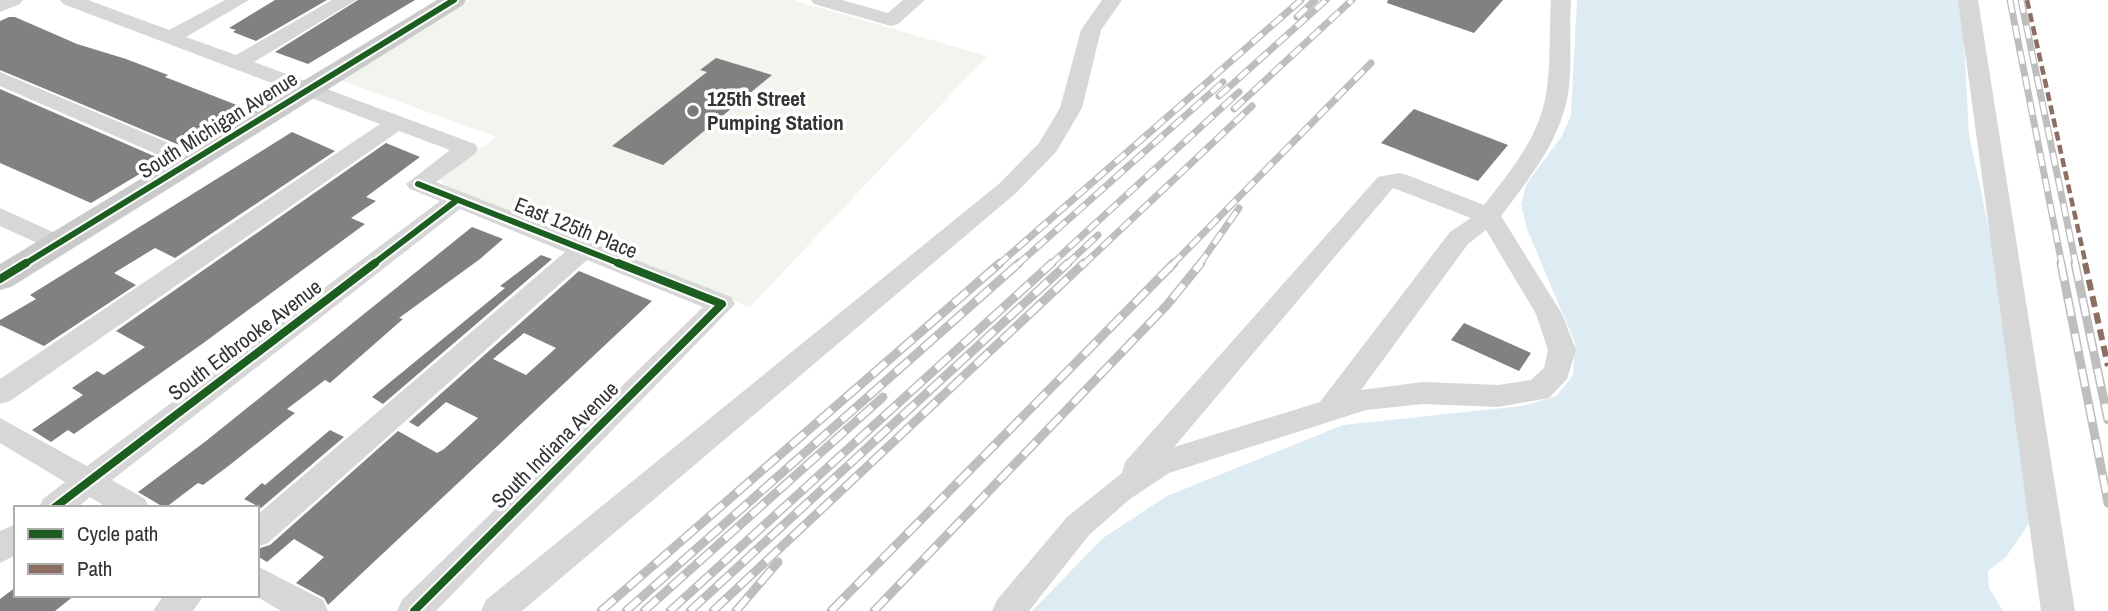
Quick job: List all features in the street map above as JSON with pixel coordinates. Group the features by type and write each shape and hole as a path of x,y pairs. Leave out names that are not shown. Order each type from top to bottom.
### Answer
{"main road":[{"name":"South Michigan Avenue","path":"0,279 454,0"}],"street":[{"path":"0,6 13,0"},
{"path":"69,0 467,149 418,184 406,239"},
{"path":"103,13 129,0"},
{"path":"169,38 239,0"},
{"path":"237,62 346,0"},
{"path":"821,0 891,20 915,0"},
{"path":"498,611 1008,188 1048,147 1071,108 1091,30 1112,0"},
{"path":"1330,410 1459,237 1489,216 1542,142 1558,90 1561,0"},
{"path":"1968,0 2058,611"},
{"path":"0,78 192,161"},
{"path":"0,393 397,123"},
{"path":"1009,611 1078,526 1119,490 1387,182 1399,180 1489,216 1549,314 1562,349 1557,372 1539,390 1498,396 1423,393 1366,398 1159,464 1119,490"},
{"name":"East 125th Place","path":"418,184 722,304"},
{"name":"South Edbrooke Avenue","path":"57,506 457,200"},
{"path":"0,216 58,244"},
{"path":"259,532 583,250"},
{"name":"South Indiana Avenue","path":"414,611 722,304"},
{"path":"0,429 131,506"},
{"path":"259,581 311,611"},
{"path":"170,611 186,597"}],"shaded area":[{"path":"469,0 793,0 987,56 750,307 446,187 440,179 442,176 496,137 340,80"},
{"path":"1577,0 1959,0 1963,24 1969,135 2000,281 2030,522 2006,557 1988,571 1989,588 2003,611 1032,611 1103,538 1167,496 1343,425 1522,406 1557,396 1573,375 1575,343 1527,229 1521,204 1527,183 1562,136 1571,115"}],"building":[{"path":"275,0 327,0 256,41 229,28"},
{"path":"358,0 415,0 308,64 275,52"},
{"path":"1388,0 1503,0 1474,33 1387,3"},
{"path":"9,17 168,75 165,77 247,109 184,147 0,70 0,21"},
{"name":"125th Street Pumping Station","path":"716,58 772,75 663,165 612,146 707,72 700,70"},
{"path":"0,89 163,160 91,203 0,163"},
{"path":"1414,109 1508,145 1478,181 1381,143"},
{"path":"292,132 335,151 175,258 155,248 114,273 136,285 44,346 0,325 0,320 36,299 30,295"},
{"path":"386,143 420,157 366,197 376,201 351,218 365,224 74,434 68,430 51,442 32,430 83,395 72,388 97,371 104,375 145,347 116,331"},
{"path":"472,227 503,239 399,318 403,319 330,383 325,380 287,409 295,413 203,485 198,483 168,506 162,506 138,492 206,441"},
{"path":"541,255 552,259 383,404 372,397 505,288 500,286"},
{"path":"579,271 652,301 328,605 324,598 296,583 324,557 294,539 267,562 259,557 259,548 270,545 398,431 437,453 478,418 446,402 418,427 409,422","holes":["524,333 556,348 526,375 493,359"]},
{"path":"1464,323 1531,353 1519,371 1451,340"},
{"path":"330,430 344,437 261,508 244,499 262,483 265,485"},
{"path":"14,588 14,597 72,597 55,611 0,611 0,599"}],"railway":[{"path":"998,265 1301,0"},
{"path":"1297,17 1315,0"},
{"path":"1219,96 1326,0"},
{"path":"1234,109 1352,0"},
{"path":"2010,0 2062,265"},
{"path":"2021,0 2076,265"},
{"path":"1172,265 1371,63"},
{"path":"1017,265 1223,82"},
{"path":"1050,265 1239,92"},
{"path":"1083,265 1252,106"},
{"path":"1199,265 1239,208"},
{"path":"1066,265 1098,235"},
{"path":"601,611 1000,263"},
{"path":"626,611 1019,263"},
{"path":"670,611 1052,263"},
{"path":"690,611 1068,263"},
{"path":"713,611 1084,263"},
{"path":"831,611 1174,263"},
{"path":"874,611 1167,305 1201,263"},
{"path":"2061,263 2108,503"},
{"path":"2075,263 2108,420"},
{"path":"644,611 883,397"},
{"path":"736,611 778,562"}],"marked path":[{"path":"2027,0 2108,366"}],"cycle path":[{"path":"0,279 454,0"},
{"path":"414,611 722,304 418,184"},
{"path":"57,506 457,200"}],"place":[{"name":"125th Street Pumping Station","path":"693,111"}]}
